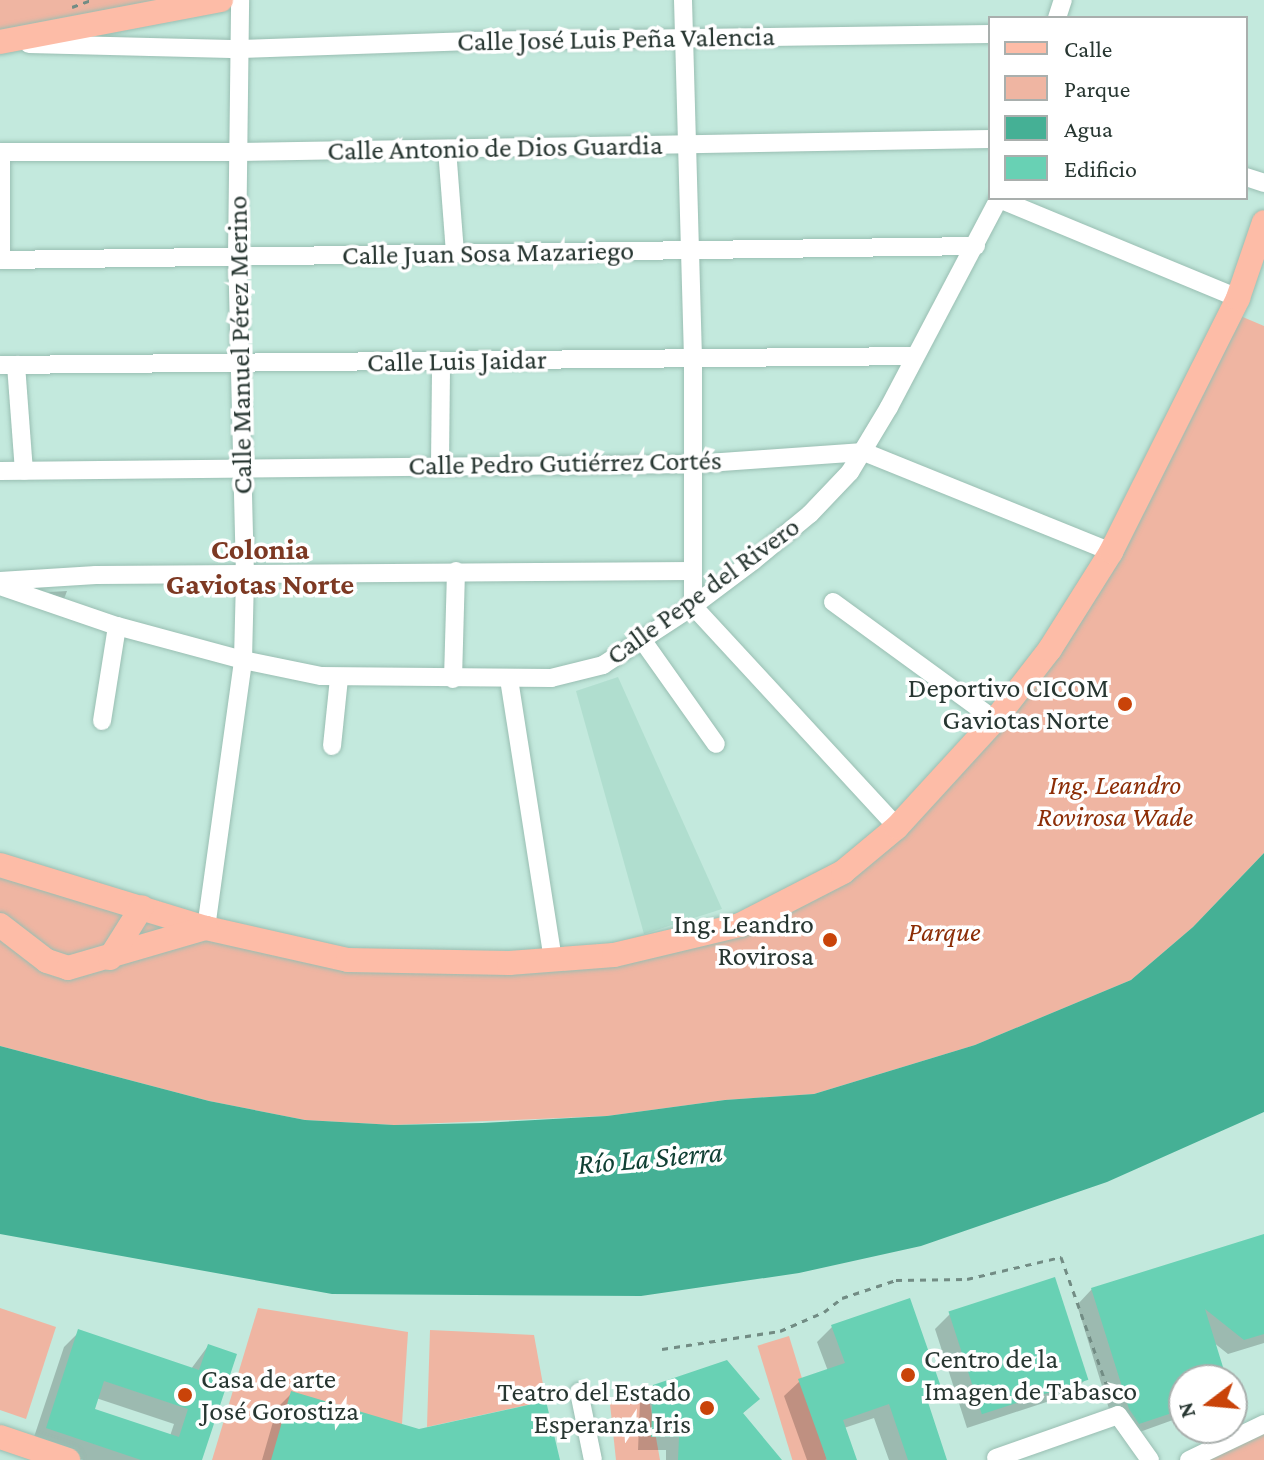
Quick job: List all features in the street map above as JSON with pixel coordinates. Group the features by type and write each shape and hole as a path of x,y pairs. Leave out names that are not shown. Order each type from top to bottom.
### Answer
{"main road":[{"path":"0,43 221,0"},
{"path":"0,865 206,928 348,960 509,963 614,955 740,925 843,872 897,827 995,720 1050,649 1111,552 1238,298 1256,272 1264,222"},
{"path":"110,958 142,907"},
{"path":"0,925 57,965 68,968 206,928"},
{"path":"0,1437 68,1460"},
{"path":"0,1451 26,1460"}],"street":[{"name":"Calle Manuel Pérez Merino","path":"206,928 243,660 245,576 237,256 240,0"},
{"path":"683,0 693,358 693,606 897,827"},
{"name":"Calle José Luis Peña Valencia","path":"0,43 241,49 988,34"},
{"name":"Calle Antonio de Dios Guardia","path":"1,152 239,152 988,139"},
{"path":"447,149 455,253"},
{"path":"1,152 1,260"},
{"name":"Calle Pepe del Rivero","path":"0,584 117,626 243,660 339,678 509,679 573,675 603,665 693,606 810,514 864,452 998,200"},
{"path":"1004,200 1238,298"},
{"name":"Calle Juan Sosa Mazariego","path":"1,260 976,246"},
{"name":"Calle Luis Jaidar","path":"8,365 914,356"},
{"path":"440,465 441,361"},
{"path":"8,365 24,471"},
{"name":"Calle Pedro Gutiérrez Cortés","path":"0,471 693,464 864,452 1111,552"},
{"path":"453,679 456,571"},
{"path":"0,584 96,575 693,571"},
{"path":"833,602 995,720"},
{"path":"102,721 117,626"},
{"path":"643,641 716,744"},
{"path":"332,746 339,678"},
{"path":"509,679 553,960"},
{"path":"579,1392 593,1460"},
{"path":"996,1458 1118,1415 1150,1460"},
{"path":"1189,1460 1264,1424"}],"path":[{"path":"662,1349 780,1331 824,1312 842,1298 896,1280 967,1279 1061,1257 1101,1375 1118,1415"}],"shaded area":[{"path":"618,677 722,909 644,934 576,691"}],"green space":[{"path":"0,0 185,0 0,32"},
{"name":"Ing. Leandro Rovirosa Wade","path":"1231,312 1264,326 1264,853 1193,927 1131,980 975,1045 814,1094 725,1100 607,1116 394,1125 305,1120 209,1101 0,1046 0,865 348,960 553,960 740,925 843,872 1050,649"},
{"path":"0,1308 56,1327 26,1419 0,1410"},
{"path":"258,1308 408,1332 402,1424 271,1460 212,1460"},
{"path":"430,1330 534,1335 546,1401 427,1427"},
{"path":"789,1336 827,1459 792,1460 757,1346"},
{"path":"648,1393 660,1460 616,1460 610,1404"},
{"path":"1264,1423 1264,1460 1188,1460 1221,1444 1248,1444 1248,1431"}],"water":[{"name":"Río La Sierra","path":"1264,853 1264,1112 1107,1182 921,1246 799,1273 641,1296 332,1294 0,1234 0,1046 209,1101 305,1120 394,1125 482,1123 607,1116 725,1100 814,1094 975,1045 1131,980 1193,927"}],"building":[{"path":"1264,1234 1264,1334 1244,1340 1205,1309 1222,1364 1168,1364 1168,1414 1139,1424 1129,1409 1091,1288"},
{"path":"1055,1277 1088,1380 982,1414 948,1312"},
{"path":"910,1298 941,1387 925,1393 947,1460 908,1460 889,1404 843,1420 857,1460 827,1460 798,1379 845,1363 831,1325"},
{"name":"Casa de arte José Gorostiza","path":"78,1329 199,1370 208,1344 237,1354 202,1460 141,1460 46,1428","holes":["104,1381 188,1409 179,1437 95,1409"]},
{"name":"Teatro del Estado Esperanza Iris","path":"727,1360 760,1399 743,1413 782,1460 678,1460 679,1437 651,1437 653,1385"},
{"path":"291,1391 419,1429 546,1401 560,1460 271,1460"}],"place":[{"name":"Deportivo CICOM Gaviotas Norte","path":"1125,704"},
{"name":"Ing. Leandro Rovirosa","path":"830,940"},
{"name":"Centro de la Imagen de Tabasco","path":"908,1375"},
{"name":"Casa de arte José Gorostiza","path":"185,1395"},
{"name":"Teatro del Estado Esperanza Iris","path":"707,1408"}],"district":[{"name":"Colonia Gaviotas Norte","path":"260,566"}],"park label":[{"name":"Parque","path":"944,932"}]}
